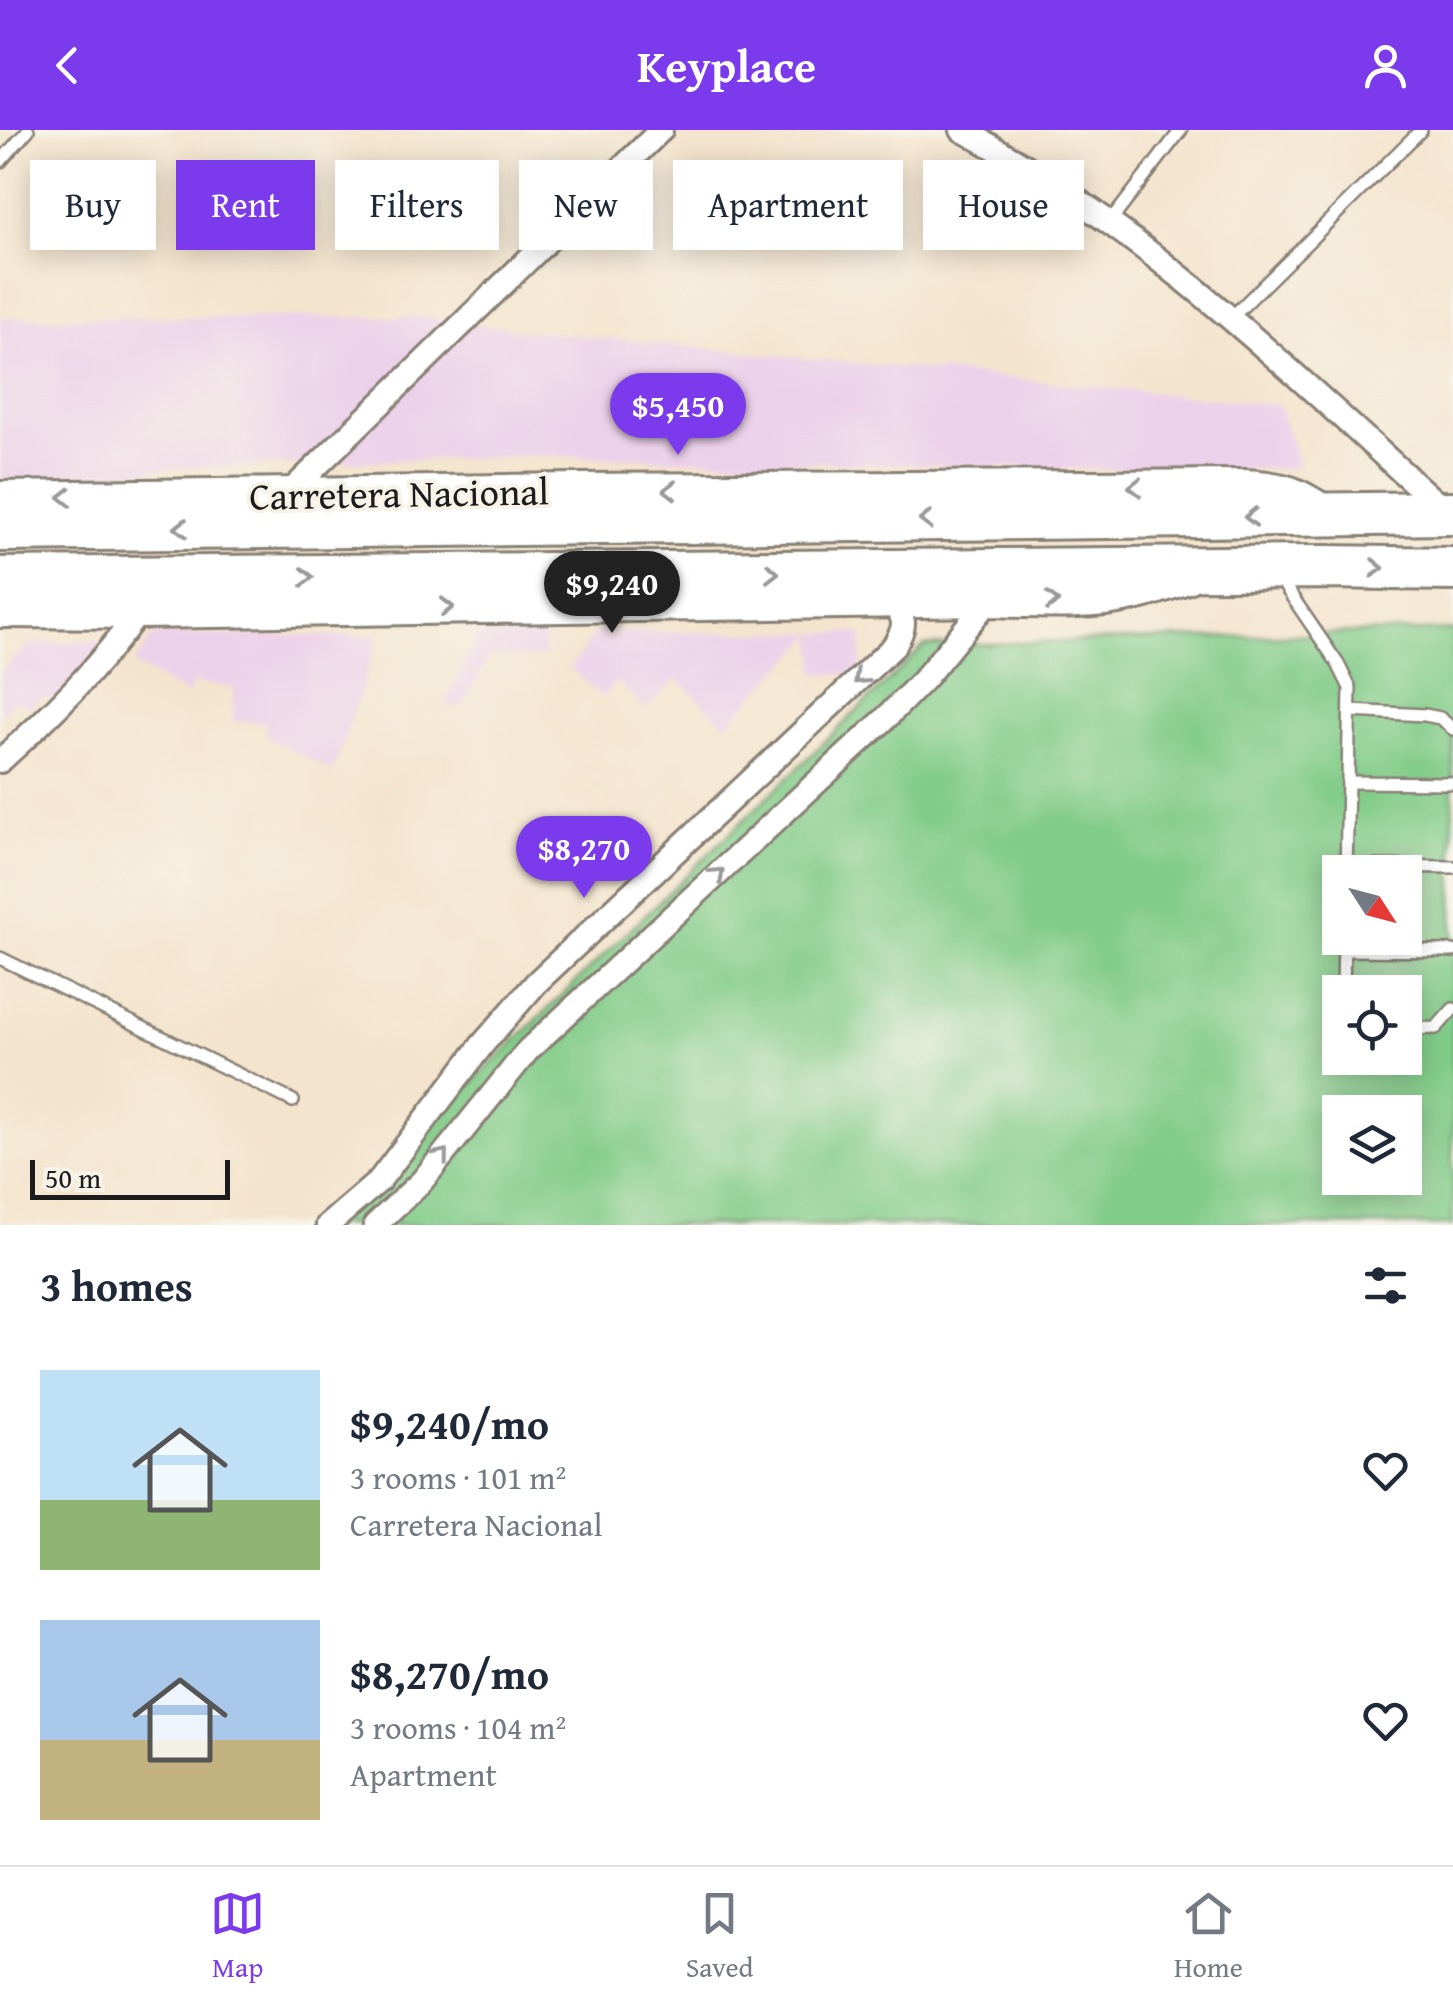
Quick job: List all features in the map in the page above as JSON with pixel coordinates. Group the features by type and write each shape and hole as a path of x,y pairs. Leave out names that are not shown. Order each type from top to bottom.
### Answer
{"highway":[{"name":"Carretera Nacional","path":"0,530 1450,513"},
{"path":"0,579 1272,568 1453,570"}],"main road":[{"name":"Carretera Nacional","path":"0,498 1244,486 1288,490 1330,516"},
{"path":"0,611 1049,601 1131,595 1210,569"}],"street":[{"path":"287,494 661,130"},
{"path":"962,130 1077,198 1152,253 1450,513"},
{"path":"374,1225 422,1181 528,1050 886,719 990,600"},
{"path":"328,1225 379,1181 482,1044 538,982 894,646 904,629 902,613 892,601"},
{"path":"0,761 70,696 140,612"}],"lane":[{"path":"0,162 28,130"},
{"path":"1110,222 1181,130"},
{"path":"1230,318 1421,130"},
{"path":"1272,568 1350,688 1346,855"},
{"path":"1350,712 1425,715 1440,718 1453,729"},
{"path":"1348,782 1453,782"},
{"path":"1422,868 1453,867"},
{"path":"1422,949 1453,951"},
{"path":"0,958 293,1101"},
{"path":"1422,1028 1436,1028 1453,1009"}],"shaded area":[{"path":"422,317 1279,405 1299,468 1147,470 537,456 177,468 0,481 0,318"},
{"path":"596,632 862,633 861,674 815,674 814,635 726,724 677,679 645,709 617,681 602,697 570,668"},
{"path":"153,635 379,636 333,771 266,737 266,722 233,722 233,687 192,683 189,696 133,665"},
{"path":"478,635 544,635 544,657 490,656 462,707 445,705"},
{"path":"108,641 56,700 42,697 29,708 16,699 0,714 0,673 29,644"}],"green space":[{"path":"1453,630 1453,1225 324,1225 924,646"}]}
